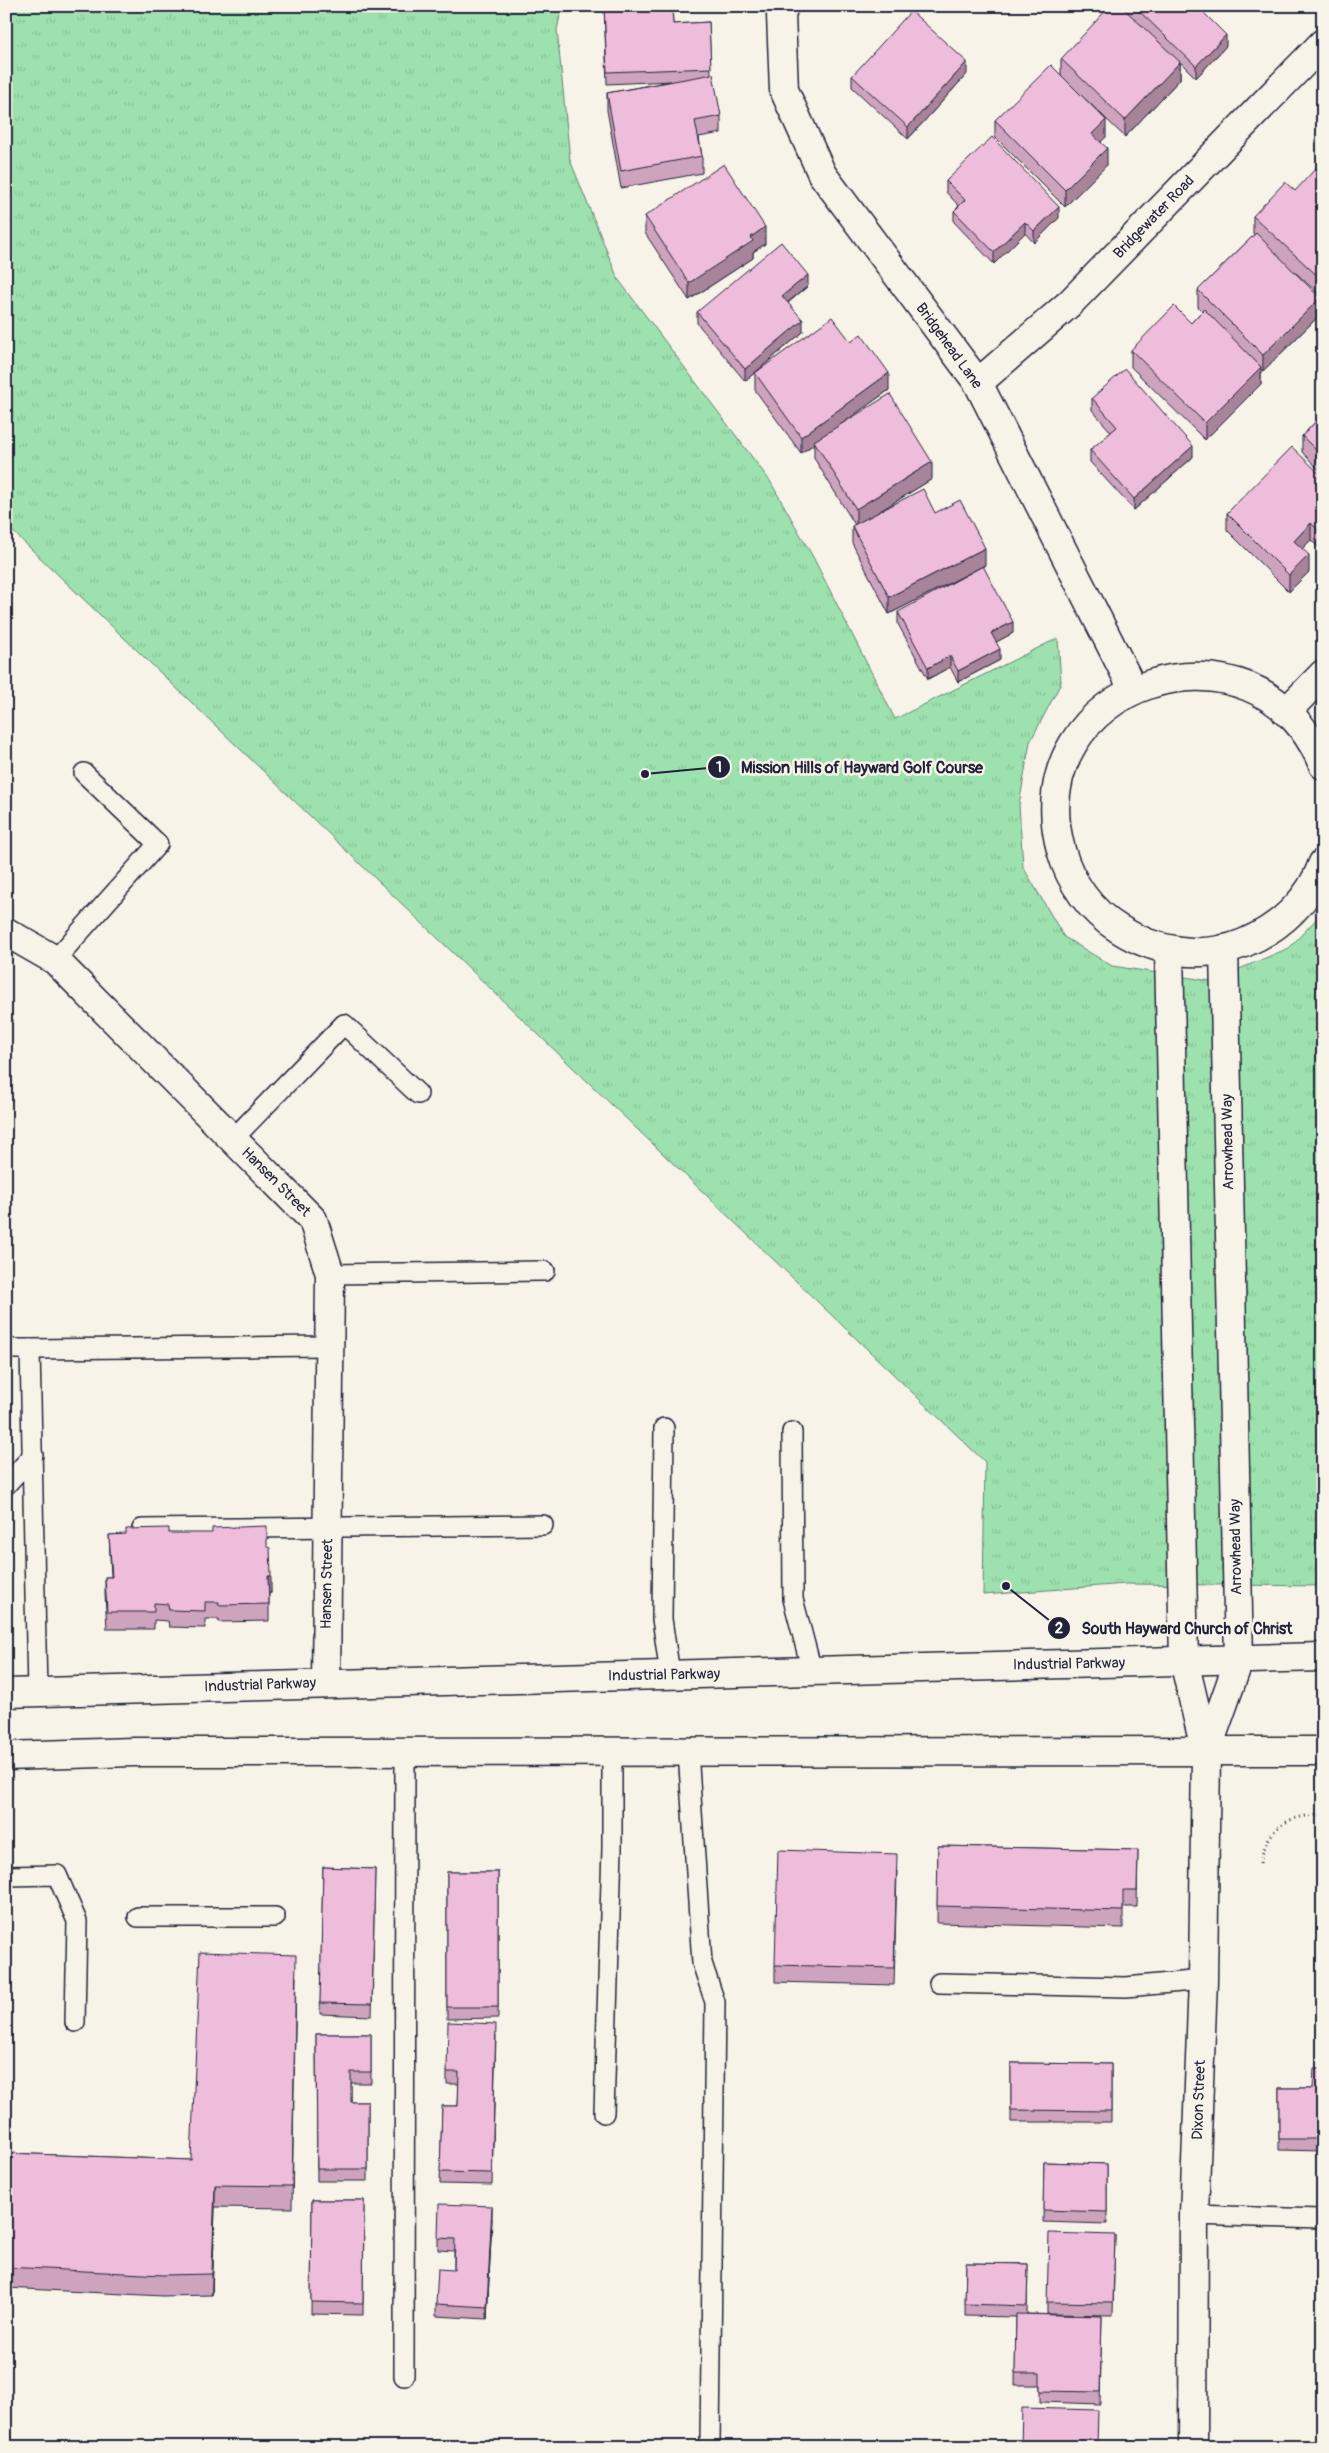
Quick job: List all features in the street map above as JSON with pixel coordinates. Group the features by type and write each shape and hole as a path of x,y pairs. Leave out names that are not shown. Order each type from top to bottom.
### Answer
{"street":[{"name":"Bridgehead Lane","path":"784,6 781,15 784,90 822,174 978,383 1133,689"},
{"name":"Bridgewater Road","path":"978,383 1070,303 1323,44"},
{"path":"1286,712 1323,674"},
{"path":"1323,765 1302,728 1286,712 1248,687 1200,676 1170,678 1133,689 1098,714 1082,733 1064,765 1056,800 1058,840 1072,880 1098,914 1130,936 1169,950 1206,952 1224,949 1254,938 1287,916 1312,885 1323,863"},
{"name":"Hansen Street","path":"6,932 55,960 314,1220 330,1274 326,1683"},
{"name":"Arrowhead Way","path":"1206,1753 1239,1660 1224,949"},
{"path":"1169,950 1184,1661 1206,1753"},
{"name":"Industrial Parkway","path":"6,1693 1323,1657"},
{"path":"6,1756 133,1752 972,1750 1206,1753 1323,1752"},
{"name":"Dixon Street","path":"1193,2447 1194,2215 1203,1980 1206,1753"}],"lane":[{"path":"55,960 158,844 84,774"},
{"path":"233,1139 344,1024 418,1094"},
{"path":"330,1274 545,1271"},
{"path":"6,1349 329,1346"},
{"path":"30,1349 38,1693"},
{"path":"664,1428 662,1619 670,1674"},
{"path":"792,1432 793,1599 812,1671"},
{"path":"6,1485 33,1456"},
{"path":"136,1529 543,1525"},
{"path":"688,1751 702,1963 715,2002 710,2443"},
{"path":"404,2376 405,1752"},
{"path":"604,2113 612,1848 612,1752"},
{"path":"6,1876 57,1875 77,1921 75,2022"},
{"path":"138,1917 274,1917"},
{"path":"939,1983 1126,1987 1203,1980"},
{"path":"1194,2215 1320,2219"}],"path":[{"path":"1260,1863 1264,1846 1274,1830 1284,1822 1306,1815 1323,1815"}],"green space":[{"path":"6,6 562,6 557,30 570,160 618,279 770,481 813,557 895,719 1058,638 1061,683 1030,742 1019,805 1023,867 1064,937 1112,966 1211,981 1289,948 1323,912 1323,1586 1126,1584 983,1595 985,1462 6,525"}],"building":[{"path":"604,6 672,6 673,24 709,22 711,68 607,72"},
{"path":"1110,6 1121,6 1180,62 1125,120 1061,59"},
{"path":"1134,6 1199,6 1226,35 1196,66"},
{"path":"911,11 967,62 908,127 852,76"},
{"path":"1051,65 1106,120 1092,134 1107,148 1065,190 995,120"},
{"path":"713,74 721,116 695,121 702,156 621,171 607,93"},
{"path":"992,137 1059,207 1034,231 1025,222 994,252 954,211 965,200 946,181"},
{"path":"724,164 765,227 751,237 753,241 689,283 645,216"},
{"path":"1316,168 1323,175 1323,281 1253,216 1285,182 1295,191"},
{"path":"1256,233 1320,298 1263,355 1198,290"},
{"path":"781,242 808,275 782,296 803,320 745,369 697,312"},
{"path":"1174,306 1191,323 1204,309 1261,367 1205,423 1131,350"},
{"path":"832,317 851,342 861,334 889,373 801,437 755,373"},
{"path":"1125,369 1193,446 1134,499 1090,450 1117,427 1092,398"},
{"path":"890,394 932,462 856,509 814,441"},
{"path":"1323,414 1323,457 1302,436"},
{"path":"1292,447 1323,477 1323,535 1311,523 1294,541 1309,555 1289,575 1227,513"},
{"path":"923,489 935,513 960,500 985,548 889,597 852,526"},
{"path":"983,566 1013,622 991,633 1000,649 958,671 950,656 928,668 898,612"},
{"path":"267,1526 267,1547 270,1548 271,1576 268,1576 269,1604 219,1605 219,1602 205,1602 205,1611 169,1610 168,1604 154,1603 154,1612 107,1612 105,1577 112,1577 109,1535 126,1534 126,1529 169,1528 169,1533 212,1533 212,1528"},
{"path":"938,1846 1138,1850 1137,1890 1123,1890 1123,1911 937,1906"},
{"path":"778,1850 897,1854 894,1968 775,1965"},
{"path":"6,1865 9,1865 10,1901 6,1901"},
{"path":"323,1867 375,1869 372,2004 320,2003"},
{"path":"447,1872 498,1872 498,2007 447,2007"},
{"path":"200,1952 296,1955 292,2186 215,2185 212,2274 163,2275 6,2267 6,2153 191,2160"},
{"path":"448,2022 496,2024 492,2173 440,2172 442,2106 458,2106 459,2072 447,2072"},
{"path":"316,2034 371,2034 371,2072 351,2072 351,2102 368,2102 368,2169 317,2169"},
{"path":"1011,2063 1111,2064 1111,2111 1011,2110"},
{"path":"1314,2068 1323,2068 1323,2139 1279,2139 1279,2088 1313,2088"},
{"path":"1044,2162 1107,2164 1107,2212 1043,2210"},
{"path":"312,2200 364,2200 363,2303 311,2302"},
{"path":"439,2204 492,2206 487,2307 436,2304 438,2269 454,2270 455,2239 438,2238"},
{"path":"1049,2233 1115,2235 1113,2303 1047,2302"},
{"path":"966,2263 1028,2264 1027,2306 965,2304"},
{"path":"1016,2314 1102,2316 1100,2392 1040,2391 1040,2373 1015,2373"},
{"path":"1022,2408 1098,2410 1097,2447 1021,2447"}],"place":[{"name":"Mission Hills of Hayward Golf Course","path":"645,774"},
{"name":"South Hayward Church of Christ","path":"1006,1586"}]}
